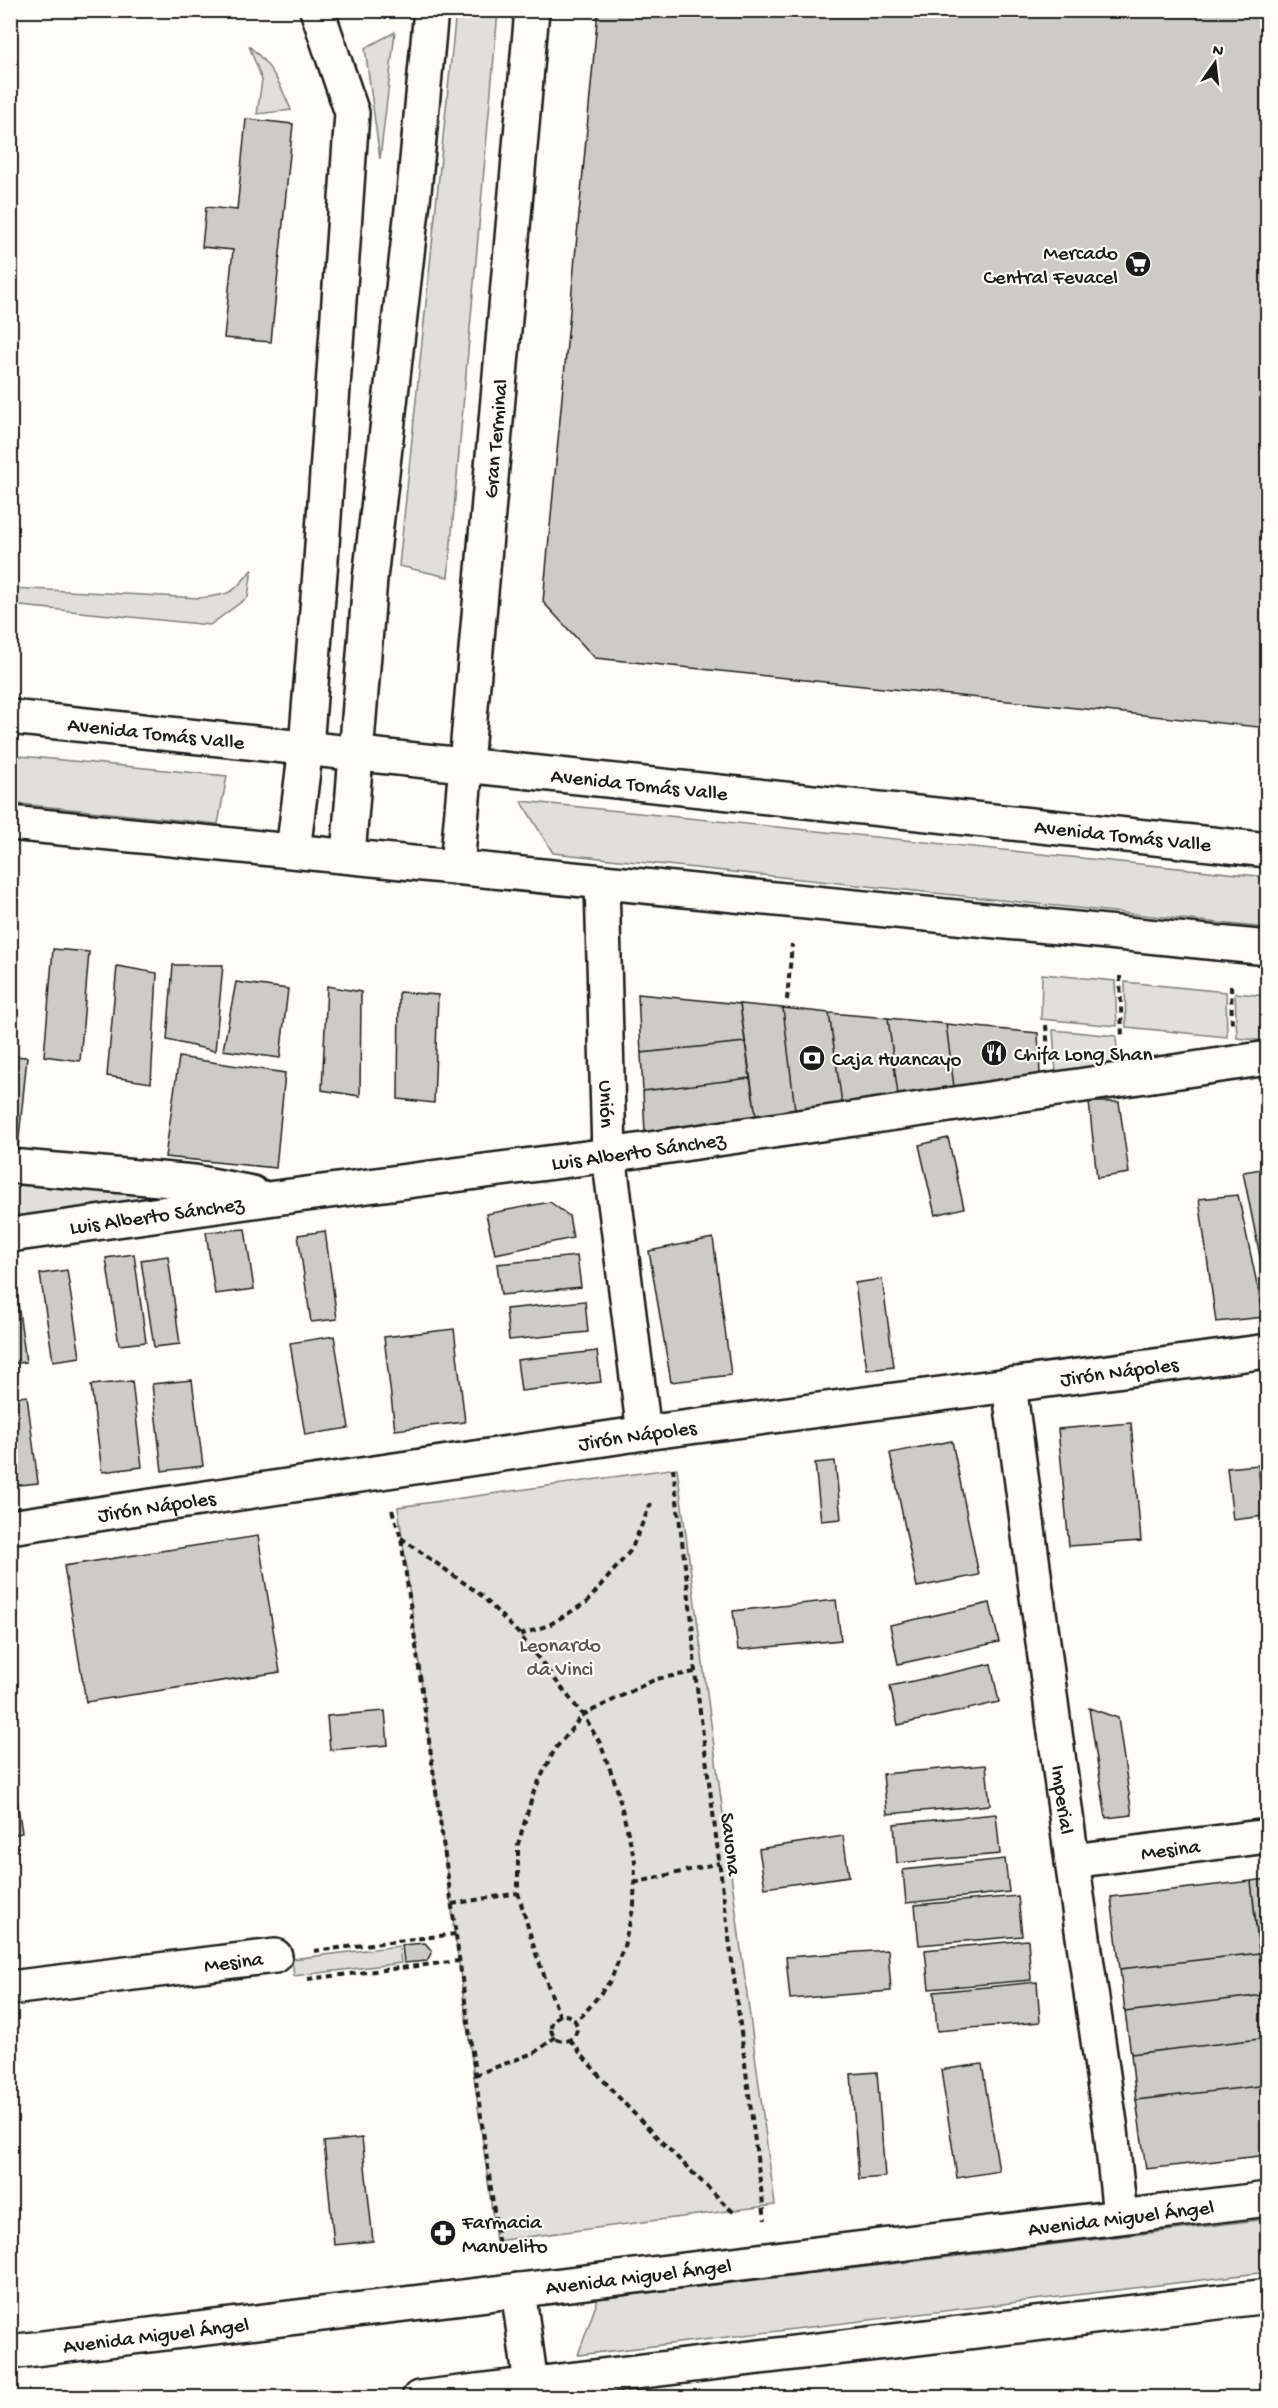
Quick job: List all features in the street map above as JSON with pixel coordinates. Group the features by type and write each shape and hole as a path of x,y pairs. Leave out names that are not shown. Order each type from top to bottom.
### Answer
{"street":[{"path":"293,851 306,747 322,549 352,113 317,10"},
{"path":"348,856 370,579 414,192 431,10"},
{"name":"Gran Terminal","path":"457,867 532,10"},
{"name":"Avenida Tomás Valle","path":"10,717 1268,850"},
{"path":"10,822 1268,948"},
{"name":"Unión","path":"602,882 609,1155 656,1433"},
{"name":"Luis Alberto Sánchez","path":"10,1235 609,1155 1268,1058"},
{"path":"10,1166 194,1182 275,1198"},
{"name":"Jirón Nápoles","path":"10,1527 656,1433 1268,1351"},
{"name":"Imperial","path":"1009,1385 1072,1861 1111,2130 1120,2216"},
{"name":"Mesina","path":"1072,1861 1268,1836"},
{"name":"Mesina","path":"10,1988 275,1956"},
{"name":"Avenida Miguel Ángel","path":"10,2352 1268,2199"},
{"path":"512,2291 531,2384"},
{"path":"419,2397 1268,2296"}],"path":[{"path":"787,1000 792,944"},
{"path":"1120,976 1122,1040"},
{"path":"1231,986 1232,1031"},
{"name":"Savona","path":"656,1433 692,1622 695,1672 719,1863 764,2212 773,2260"},
{"path":"381,1472 400,1538 459,1961 512,2291"},
{"path":"520,1635 549,1624 587,1602 631,1550 651,1503"},
{"path":"400,1538 481,1594 520,1635 583,1715 600,1743 616,1785 634,1861 634,1905 624,1946 611,1980 584,2014 574,2021"},
{"path":"560,2016 536,1954 518,1893 518,1844 534,1791 555,1749 583,1715 656,1679 695,1672"},
{"path":"634,1883 719,1863"},
{"path":"452,1904 518,1893"},
{"name":"Mesina","path":"275,1956 456,1934"},
{"path":"301,1980 459,1961"},
{"path":"560,2016 568,2016 574,2021 576,2034 570,2040 561,2041 552,2033 551,2025 560,2016"},
{"path":"476,2075 536,2052 555,2037"},
{"path":"570,2040 642,2122 735,2214"}],"green space":[{"path":"456,11 498,11 448,577 399,566"},
{"path":"395,32 380,159 365,48"},
{"path":"249,46 274,75 291,110 257,114 262,80"},
{"path":"252,569 248,597 210,625 11,605 11,588 199,598 230,592"},
{"path":"10,755 227,776 218,824 11,803"},
{"path":"521,801 1267,877 1267,928 553,853"},
{"path":"1042,974 1115,981 1117,1026 1041,1019"},
{"path":"1125,982 1226,992 1227,1037 1126,1027"},
{"path":"1235,993 1267,996 1267,1041 1237,1038"},
{"path":"1053,1030 1116,1036 1118,1063 1056,1073"},
{"path":"10,1177 199,1194 11,1224"},
{"name":"Leonardo da Vinci","path":"677,1468 775,2205 496,2241 398,1507"},
{"path":"399,1946 401,1963 294,1976 292,1959"},
{"path":"1267,2219 1267,2272 578,2355 598,2299"}],"building":[{"path":"598,10 1268,10 1268,728 595,658 543,602"},
{"path":"246,119 293,124 271,342 224,338 233,250 202,247 206,207 237,210"},
{"path":"53,949 89,952 80,1061 44,1056"},
{"path":"173,965 223,965 215,1051 167,1040"},
{"path":"117,966 157,973 151,1083 107,1076"},
{"path":"236,982 288,989 280,1058 223,1050"},
{"path":"327,986 361,992 360,1096 322,1090"},
{"path":"399,992 438,995 434,1103 398,1099"},
{"path":"638,994 740,1004 745,1042 641,1053"},
{"path":"740,1004 783,1008 795,1110 756,1116"},
{"name":"Caja Huancayo","path":"783,1008 829,1013 842,1103 795,1110"},
{"path":"829,1013 888,1018 898,1095 842,1103"},
{"path":"888,1018 946,1024 954,1087 898,1095"},
{"name":"Chifa Long Shan","path":"946,1024 1038,1033 1040,1074 954,1087"},
{"path":"745,1042 750,1078 643,1091 641,1053"},
{"path":"10,1056 27,1057 18,1148 10,1147"},
{"path":"179,1057 285,1073 276,1168 165,1157"},
{"path":"750,1078 756,1116 645,1133 643,1091"},
{"path":"1089,1102 1119,1102 1129,1173 1097,1178"},
{"path":"948,1138 964,1208 935,1215 919,1145"},
{"path":"1268,1168 1268,1296 1243,1172"},
{"path":"1238,1195 1264,1317 1216,1322 1199,1199"},
{"path":"550,1202 569,1216 573,1238 495,1254 486,1214"},
{"path":"245,1229 254,1289 215,1294 206,1232"},
{"path":"325,1231 337,1319 311,1322 298,1235"},
{"path":"713,1238 731,1375 671,1382 649,1251"},
{"path":"134,1254 146,1342 119,1345 106,1258"},
{"path":"168,1256 180,1344 154,1347 141,1260"},
{"path":"577,1256 581,1287 501,1295 497,1264"},
{"path":"67,1270 80,1357 53,1361 40,1274"},
{"path":"14,1274 26,1362 10,1364 10,1275"},
{"path":"882,1279 894,1367 867,1370 855,1283"},
{"path":"585,1301 588,1332 509,1340 506,1309"},
{"path":"454,1329 465,1422 395,1430 384,1337"},
{"path":"334,1336 349,1428 305,1435 290,1343"},
{"path":"597,1351 601,1382 521,1391 517,1360"},
{"path":"192,1380 203,1466 162,1471 152,1384"},
{"path":"132,1381 142,1467 102,1472 91,1385"},
{"path":"27,1396 38,1483 10,1486 10,1398"},
{"path":"1131,1423 1141,1541 1069,1546 1058,1429"},
{"path":"952,1441 979,1575 917,1587 890,1453"},
{"path":"835,1461 841,1519 821,1521 815,1463"},
{"path":"1258,1465 1264,1516 1233,1520 1227,1468"},
{"path":"258,1536 280,1672 86,1702 64,1566"},
{"path":"836,1600 841,1640 738,1650 733,1611"},
{"path":"990,1603 999,1642 898,1664 890,1625"},
{"path":"991,1664 999,1702 898,1725 890,1686"},
{"path":"1089,1708 1118,1718 1132,1815 1106,1818"},
{"path":"385,1711 388,1745 330,1750 327,1716"},
{"path":"10,1752 22,1833 10,1835"},
{"path":"986,1765 990,1805 887,1814 883,1774"},
{"path":"996,1814 1000,1854 897,1863 894,1824"},
{"path":"843,1836 849,1876 765,1888 759,1849"},
{"path":"1005,1859 1009,1892 906,1903 903,1870"},
{"path":"1268,1879 1268,2015 1267,2015 1251,1881"},
{"path":"1251,1881 1259,1953 1120,1969 1111,1897"},
{"path":"1018,1896 1022,1936 919,1945 915,1905"},
{"path":"1028,1940 1031,1980 929,1989 925,1950"},
{"path":"425,1943 432,1951 427,1961 404,1963 402,1945"},
{"path":"888,1950 891,1991 790,1999 786,1957"},
{"path":"1259,1953 1264,1995 1125,2012 1120,1969"},
{"path":"1037,1982 1040,2022 937,2031 934,1992"},
{"path":"1264,1995 1268,2038 1131,2054 1125,2012"},
{"path":"1268,2038 1268,2085 1136,2100 1131,2054"},
{"path":"982,2064 999,2171 957,2178 941,2070"},
{"path":"877,2072 885,2177 859,2179 851,2074"},
{"path":"1268,2085 1268,2155 1146,2169 1136,2100"},
{"path":"362,2138 373,2241 334,2245 324,2142"}],"place":[{"name":"Mercado Central Fevacel","path":"1138,264"},
{"name":"Chifa Long Shan","path":"994,1053"},
{"name":"Caja Huancayo","path":"812,1058"},
{"name":"Farmacia Manuelito","path":"443,2233"}]}
